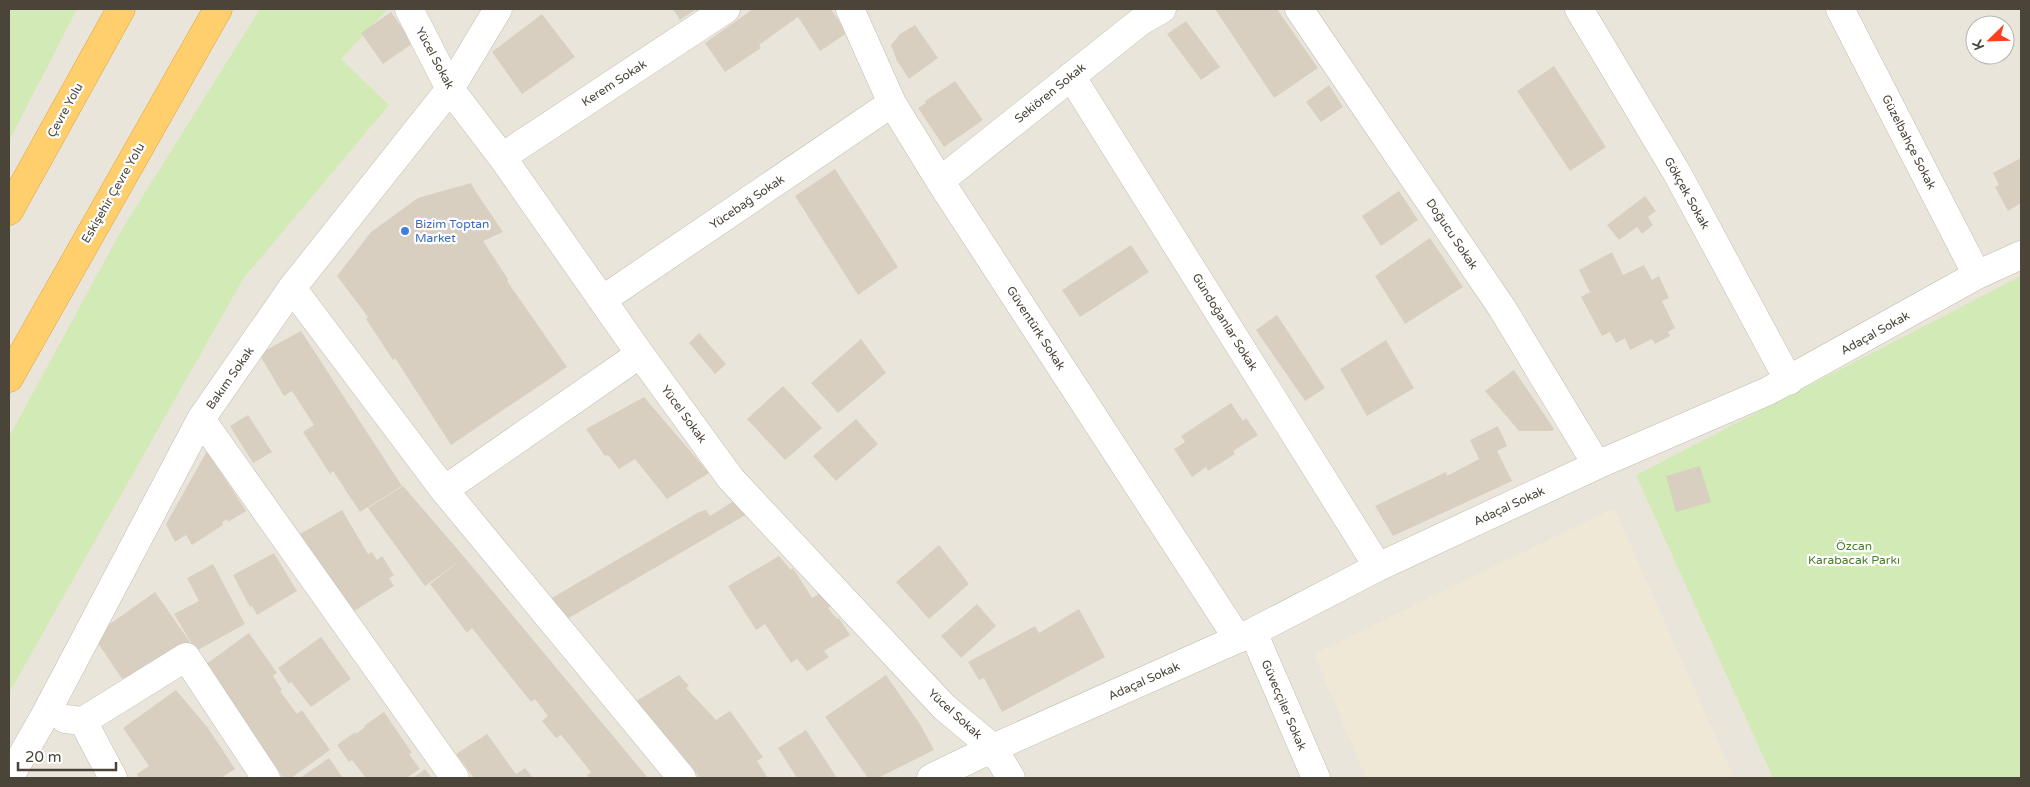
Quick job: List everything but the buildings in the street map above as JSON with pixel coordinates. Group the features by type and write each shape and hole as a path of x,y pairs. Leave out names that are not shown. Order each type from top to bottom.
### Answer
{"highway":[{"name":"Çevre Yolu","path":"9,211 121,9"},
{"name":"Eskişehir Çevre Yolu","path":"9,378 218,9"}],"street":[{"name":"Yücel Sokak","path":"409,9 450,89 502,156 640,354 731,479 944,707 993,748 1011,778"},
{"name":"Bakım Sokak","path":"9,778 44,717 201,419 292,288 450,89 498,9"},
{"name":"Kerem Sokak","path":"502,156 726,9"},
{"name":"Güventürk Sokak","path":"850,9 892,103 940,181 1245,636"},
{"name":"Doğucu Sokak","path":"1299,9 1502,308 1598,466"},
{"name":"Gökçek Sokak","path":"1578,9 1677,173 1789,381"},
{"name":"Güzelbahçe Sokak","path":"1840,9 1977,275"},
{"name":"Sekiören Sokak","path":"940,181 1071,76 1144,13"},
{"name":"Gündoğanlar Sokak","path":"1071,76 1378,567"},
{"name":"Yücebağ Sokak","path":"602,300 892,103"},
{"name":"Adaçal Sokak","path":"931,778 993,748 1245,636 1378,567 1789,381 1977,275 2021,255"},
{"path":"292,288 444,490 682,778"},
{"path":"444,490 640,354"},
{"path":"201,419 455,778"},
{"name":"Güvecçiler Sokak","path":"1245,636 1316,778"},
{"path":"44,717 83,721 186,657 266,778"},
{"path":"83,721 114,778"}],"shaded area":[{"path":"9,9 2021,9 2021,778 9,778"},
{"path":"1614,508 1734,778 1366,778 1314,654"}],"green space":[{"path":"9,9 77,9 9,141"},
{"path":"260,9 388,9 341,59 389,105 243,279 9,693 9,437 122,229"},
{"name":"Özcan Karabacak Parkı","path":"2021,276 2021,778 1773,778 1636,475"}],"place":[{"name":"Bizim Toptan Market","path":"405,231"}]}
